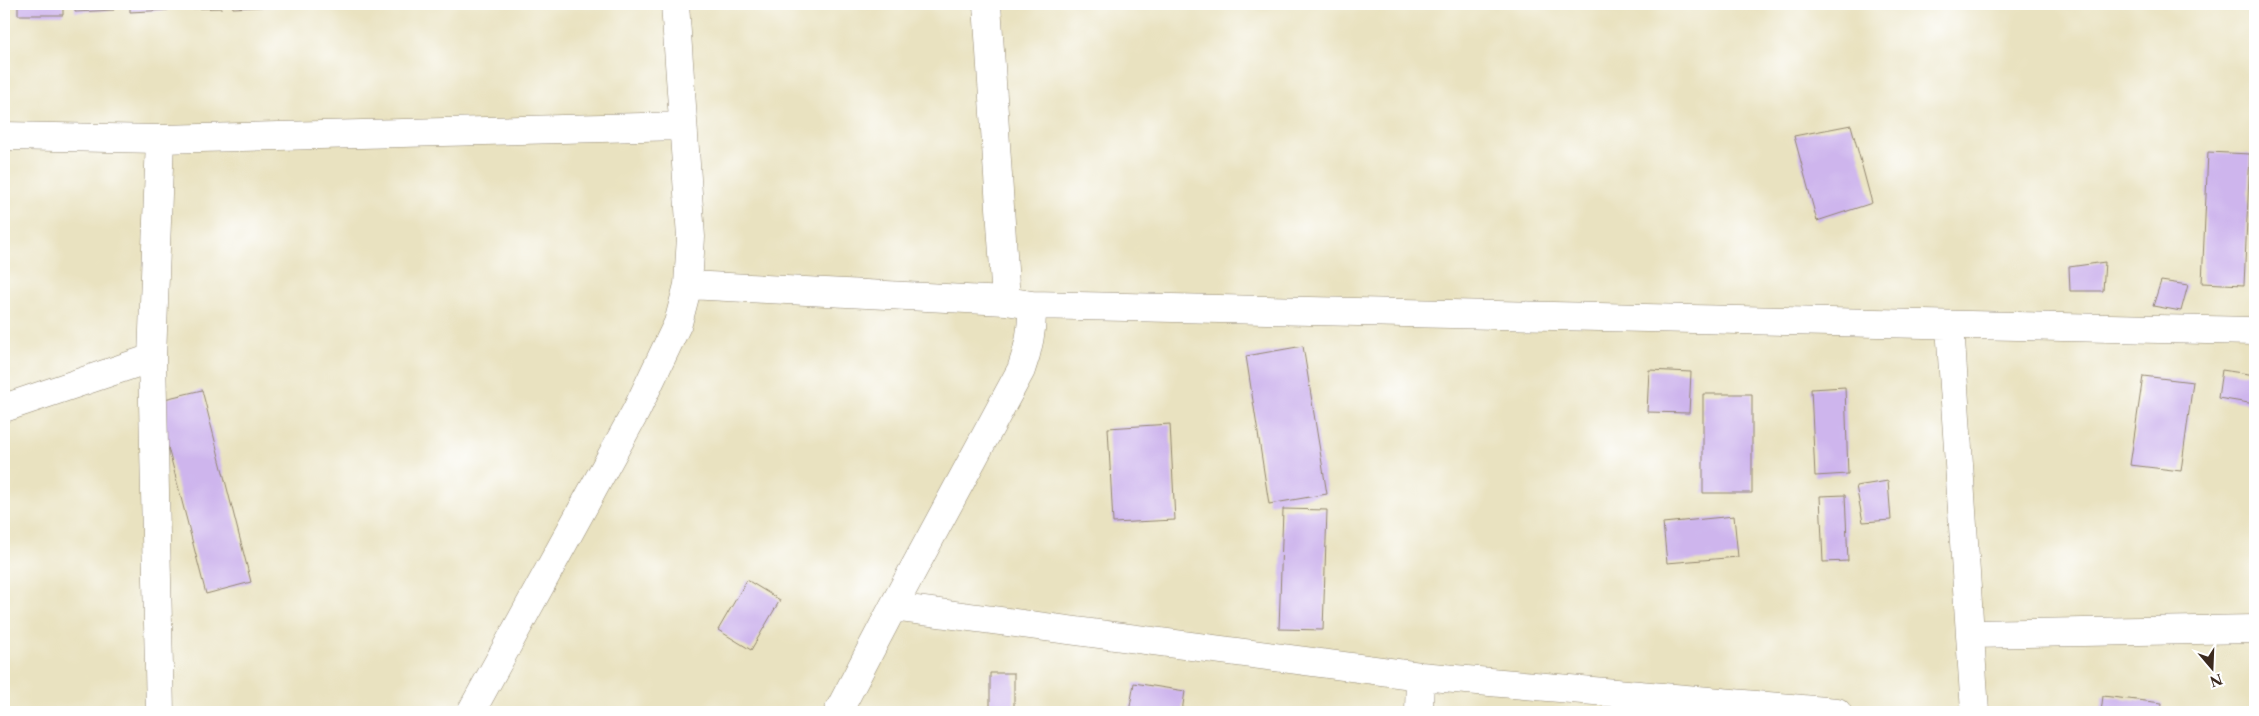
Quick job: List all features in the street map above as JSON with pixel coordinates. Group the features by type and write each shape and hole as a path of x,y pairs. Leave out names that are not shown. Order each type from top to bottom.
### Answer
{"street":[{"path":"471,712 636,411 678,323 688,285 691,237 675,4"},
{"path":"838,712 892,607 1021,370 1029,348 1033,326 1019,303 987,4"},
{"path":"4,136 160,139 682,126"},
{"path":"160,139 152,358 160,712"},
{"path":"688,285 1019,303 2255,331"},
{"path":"1950,325 1976,712"},
{"path":"4,408 152,358"},
{"path":"892,607 1420,676 1837,712"},
{"path":"1970,634 2255,629"},
{"path":"1419,712 1420,676"}],"building":[{"path":"18,4 63,4 63,15 18,15"},
{"path":"75,4 113,4 114,10 75,12"},
{"path":"130,4 167,4 168,10 130,12"},
{"path":"181,4 222,4 222,8 181,9"},
{"path":"232,4 278,4 278,6 233,8"},
{"path":"1851,125 1872,203 1817,221 1794,136"},
{"path":"2208,152 2250,154 2244,285 2202,283"},
{"path":"2105,262 2103,291 2070,291 2069,267"},
{"path":"2161,281 2188,285 2181,311 2153,306"},
{"path":"1303,346 1327,494 1269,504 1246,356"},
{"path":"1649,370 1691,372 1689,413 1647,412"},
{"path":"2222,370 2255,375 2255,404 2218,398"},
{"path":"2143,376 2193,382 2181,471 2130,465"},
{"path":"1845,387 1848,474 1815,476 1811,389"},
{"path":"202,390 251,582 206,594 156,401"},
{"path":"1703,394 1752,394 1752,493 1703,493"},
{"path":"1170,424 1175,520 1113,523 1108,428"},
{"path":"1888,481 1891,520 1863,522 1856,486"},
{"path":"1845,495 1848,561 1823,562 1820,496"},
{"path":"1283,509 1327,510 1323,630 1279,629"},
{"path":"1734,516 1738,557 1667,563 1663,523"},
{"path":"747,580 780,600 751,650 718,630"},
{"path":"990,673 1014,673 1014,712 990,712"},
{"path":"1134,683 1185,691 1182,712 1129,712"},
{"path":"2103,696 2162,703 2161,712 2101,712"}]}
